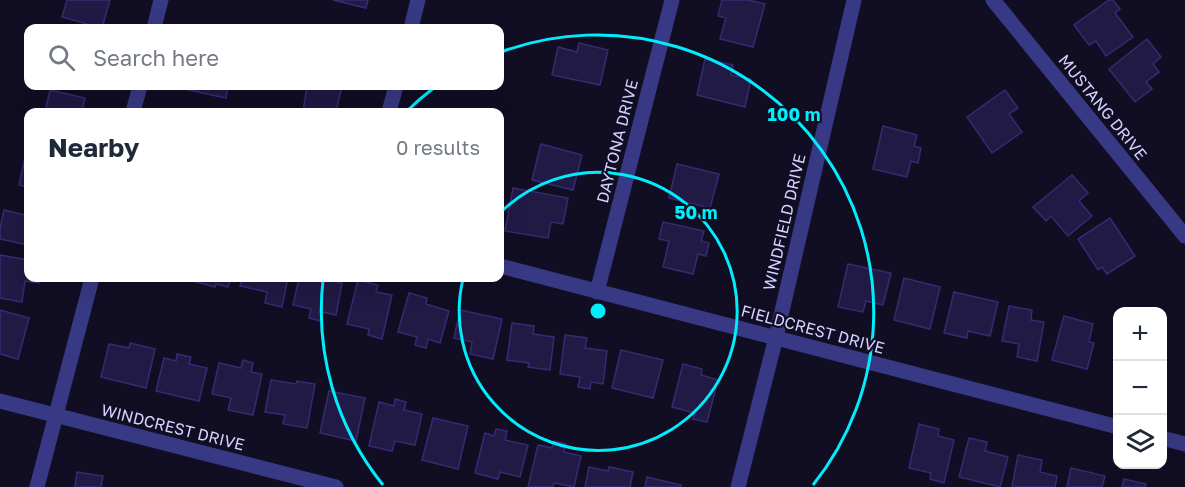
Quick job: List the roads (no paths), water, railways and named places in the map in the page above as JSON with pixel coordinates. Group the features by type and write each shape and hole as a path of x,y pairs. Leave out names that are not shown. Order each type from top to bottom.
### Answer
{"street":[{"path":"155,24 161,0"},
{"path":"412,24 418,0"},
{"name":"DAYTONA DRIVE","path":"597,292 672,0"},
{"name":"WINDFIELD DRIVE","path":"738,487 776,337 854,0"},
{"name":"MUSTANG DRIVE","path":"993,0 1185,236"},
{"path":"135,108 139,90"},
{"path":"390,108 395,90"},
{"name":"FIELDCREST DRIVE","path":"504,267 1113,426"},
{"path":"37,487 91,282"},
{"name":"WINDCREST DRIVE","path":"0,401 336,487"},
{"path":"1167,439 1185,444"}]}
